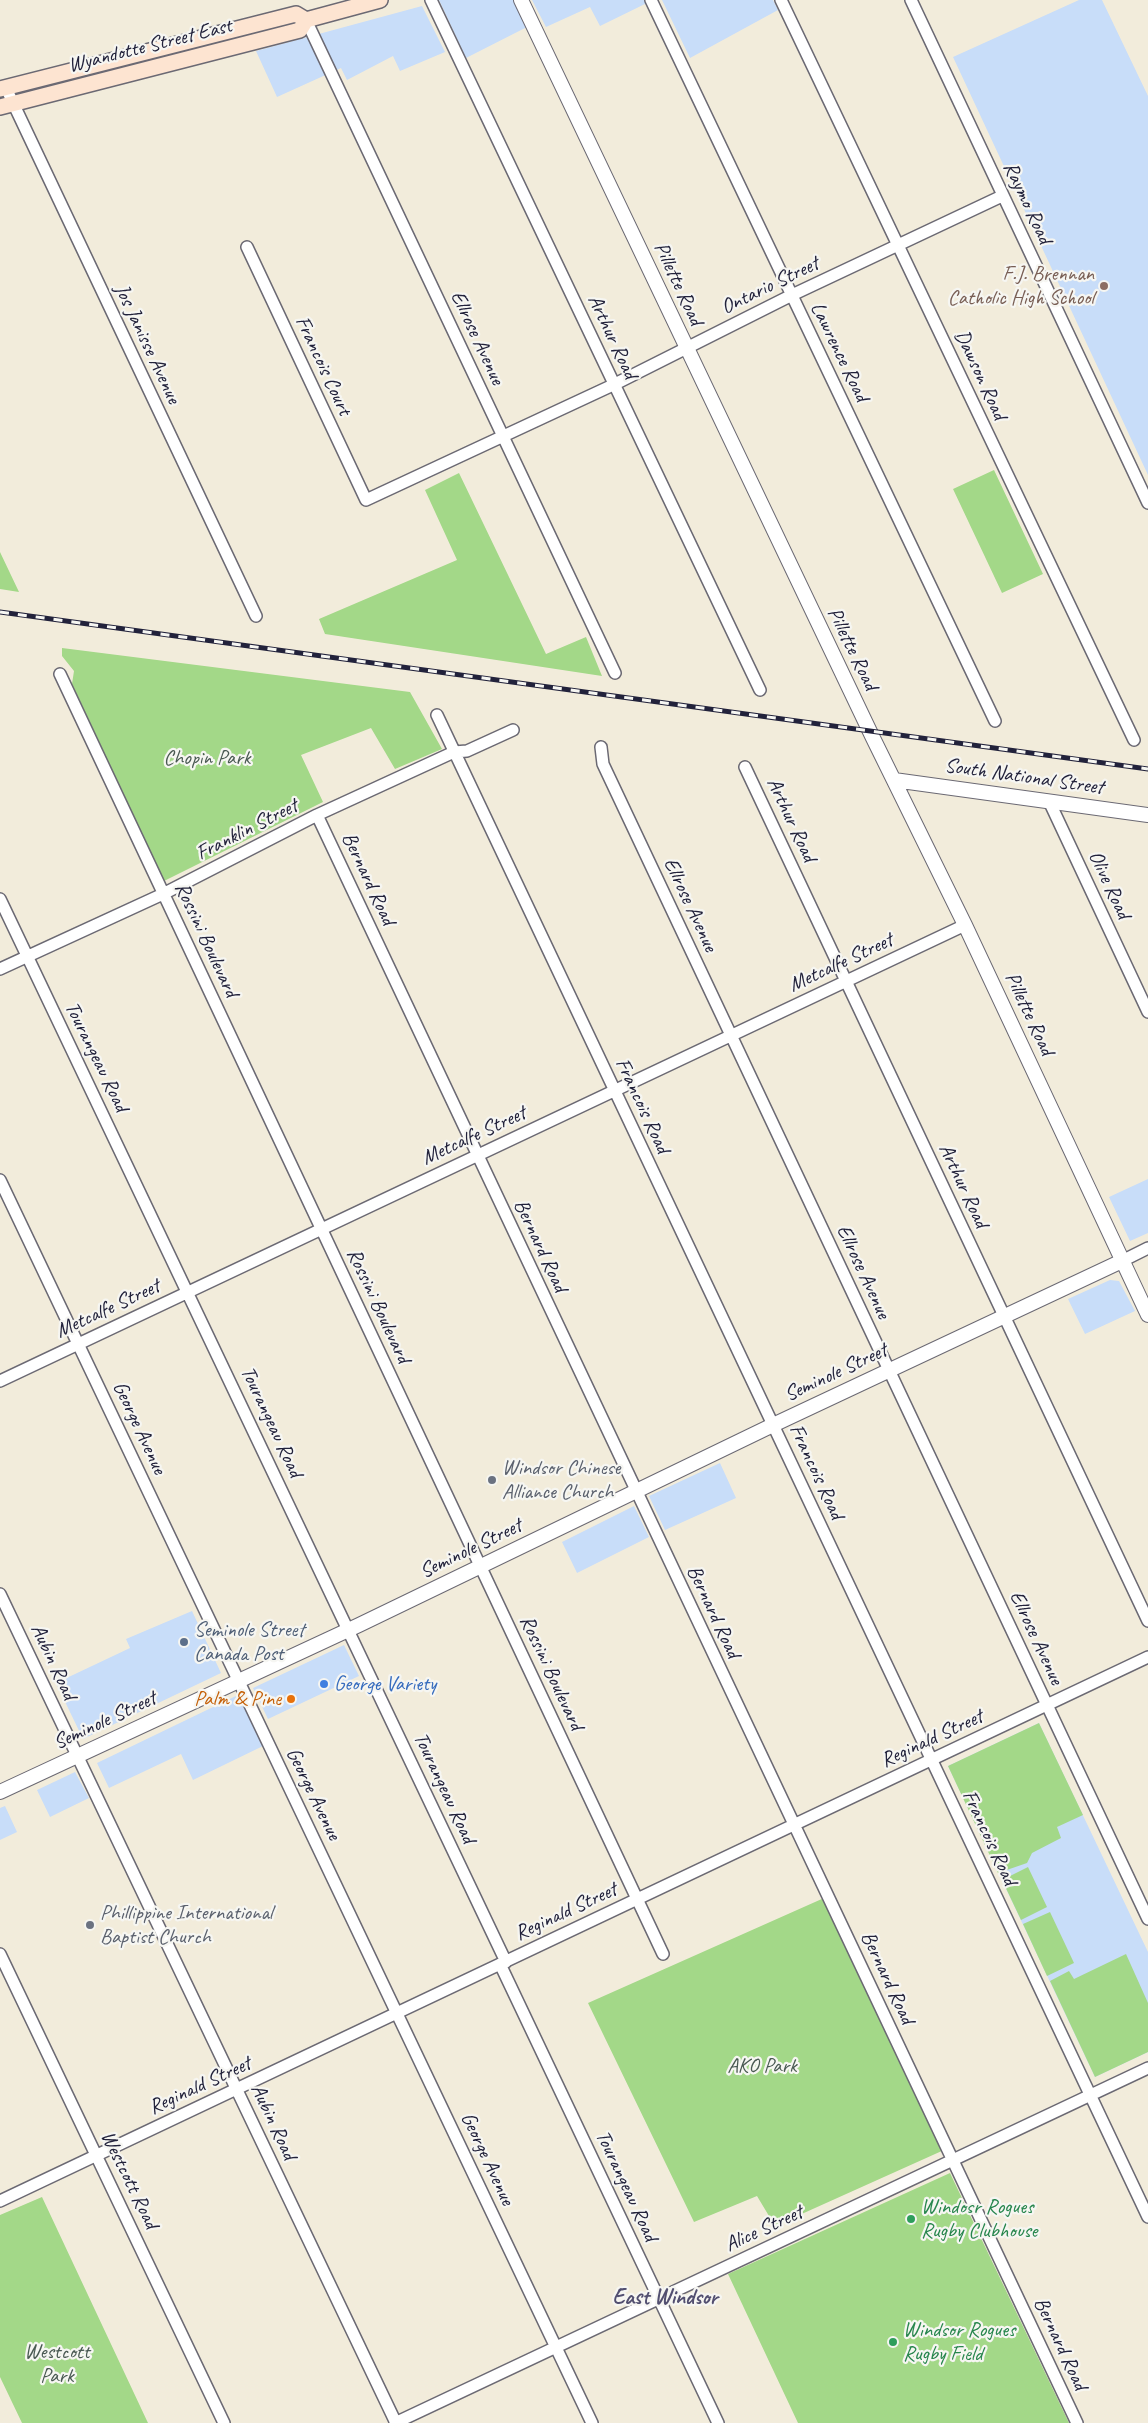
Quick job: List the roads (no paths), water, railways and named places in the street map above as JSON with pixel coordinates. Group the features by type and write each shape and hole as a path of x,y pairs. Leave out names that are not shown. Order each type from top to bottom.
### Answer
{"main road":[{"name":"Wyandotte Street East","path":"6,105 300,30 306,20 380,0"},
{"name":"Wyandotte Street East","path":"3,89 296,14 306,20"}],"street":[{"name":"Arthur Road","path":"431,0 760,690"},
{"name":"Pillette Road","path":"521,0 686,350 965,925 1148,1315"},
{"name":"Lawrence Road","path":"651,0 995,721"},
{"name":"Dawson Road","path":"781,0 1134,740"},
{"name":"Raymo Road","path":"911,0 1148,503"},
{"name":"Ellrose Avenue","path":"306,20 616,673"},
{"name":"Jos Janisse Avenue","path":"3,89 6,105 256,616"},
{"name":"Ontario Street","path":"366,500 613,385 686,350 792,295 1002,196"},
{"name":"Francois Court","path":"247,247 366,500"},
{"name":"Rossini Boulevard","path":"60,674 663,1954"},
{"name":"Francois Road","path":"437,715 1148,2217"},
{"name":"Franklin Street","path":"0,969 163,894 317,816 454,752 467,751 513,730"},
{"name":"Ellrose Avenue","path":"601,747 603,764 1148,1919"},
{"name":"Arthur Road","path":"745,767 1148,1621"},
{"name":"South National Street","path":"894,780 1148,815"},
{"name":"Olive Road","path":"1049,801 1148,1012"},
{"name":"Bernard Road","path":"317,816 1077,2423"},
{"name":"Tourangeau Road","path":"0,900 349,1629 718,2423"},
{"name":"Metcalfe Street","path":"0,1381 965,925"},
{"name":"George Avenue","path":"0,1180 592,2423"},
{"name":"Seminole Street","path":"0,1792 480,1567 888,1370 1148,1248"},
{"name":"Aubin Road","path":"0,1594 395,2423"},
{"name":"Reginald Street","path":"0,2201 1148,1657"},
{"name":"Westcott Road","path":"0,1954 224,2423"},
{"name":"Alice Street","path":"395,2423 660,2300 1148,2068"}],"railway":[{"path":"0,612 1148,769"}],"place":[{"name":"F.J. Brennan Catholic High School","path":"1104,286"},
{"name":"Windsor Chinese Alliance Church","path":"492,1480"},
{"name":"Seminole Street Canada Post","path":"184,1642"},
{"name":"George Variety","path":"324,1684"},
{"name":"Palm & Pine","path":"291,1699"},
{"name":"Phillippine International Baptist Church","path":"90,1925"},
{"name":"Windosr Rogues Rugby Clubhouse","path":"911,2219"},
{"name":"Windsor Rogues Rugby Field","path":"893,2342"}],"district":[{"name":"East Windsor","path":"665,2298"}],"park label":[{"name":"Chopin Park","path":"207,758"},
{"name":"AKO Park","path":"762,2066"},
{"name":"Westcott Park","path":"57,2364"}]}
